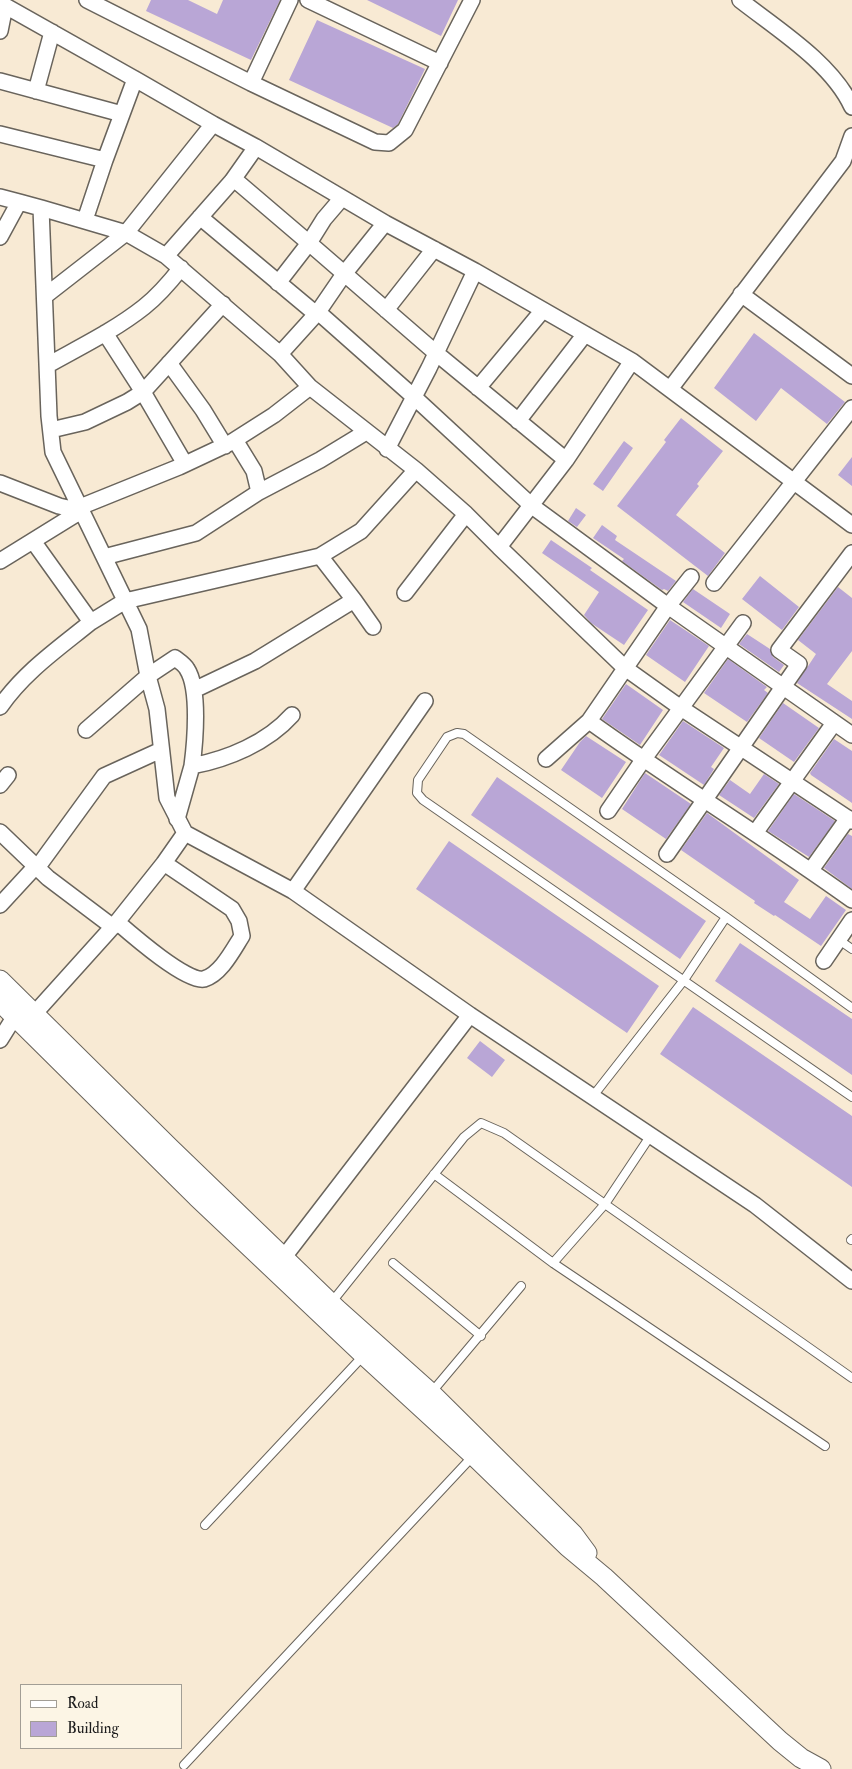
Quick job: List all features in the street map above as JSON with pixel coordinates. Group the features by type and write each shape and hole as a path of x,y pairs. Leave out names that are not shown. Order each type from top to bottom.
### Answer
{"street":[{"path":"87,0 116,6 252,84 375,142 389,143 405,130 472,0"},
{"path":"252,84 290,0"},
{"path":"308,0 440,63"},
{"path":"740,0 818,62 846,93 852,106"},
{"path":"0,31 3,4 256,147 385,223 475,271 632,361 852,525"},
{"path":"36,91 52,32"},
{"path":"85,220 135,79"},
{"path":"0,81 122,114"},
{"path":"45,296 126,233 213,124"},
{"path":"0,134 105,160"},
{"path":"670,389 843,161 852,136"},
{"path":"166,256 234,179 256,147"},
{"path":"234,179 310,242 344,274 436,353 566,460"},
{"path":"0,197 126,233 166,256 280,354 310,386 416,470 466,514 625,668 681,708 850,819 811,870"},
{"path":"278,283 342,198"},
{"path":"0,237 19,202"},
{"path":"41,208 50,430 53,452 139,629 148,676 157,709 167,798 184,833 293,891 470,1014 755,1205 852,1281"},
{"path":"200,217 278,283 317,313 414,397 532,506 668,606 852,736"},
{"path":"280,354 317,313 344,274 385,223"},
{"path":"386,310 434,249"},
{"path":"48,365 144,308 167,286 181,268"},
{"path":"388,449 475,271"},
{"path":"742,294 852,376"},
{"path":"50,430 84,422 127,402 143,392 223,304"},
{"path":"478,388 543,310"},
{"path":"106,332 185,464"},
{"path":"518,421 585,334"},
{"path":"499,547 566,460 632,361"},
{"path":"169,364 203,410 254,471 260,492"},
{"path":"0,561 80,509 230,443 274,415 310,386"},
{"path":"714,583 852,408"},
{"path":"104,557 196,533 260,492 336,451 366,432"},
{"path":"0,707 7,696 32,670 92,622 125,601 320,556 360,531 416,470"},
{"path":"0,483 59,506 80,509"},
{"path":"404,593 466,514"},
{"path":"33,541 92,622"},
{"path":"667,854 799,664 779,650 852,553"},
{"path":"320,556 373,627"},
{"path":"546,759 589,722 668,606 691,577"},
{"path":"194,690 255,661 354,600"},
{"path":"608,811 743,623"},
{"path":"86,730 148,676 175,658 187,668 194,690 195,745 192,766 177,819"},
{"path":"293,891 425,701"},
{"path":"192,766 208,763 243,750 280,728 292,715"},
{"path":"589,722 643,760 811,870 852,900"},
{"path":"755,833 834,724"},
{"path":"0,904 35,867 37,868 104,776 161,750"},
{"path":"0,832 35,867 182,972 192,978 204,979 220,969 242,936 239,921 232,909 164,863"},
{"path":"35,1013 115,924 164,863 184,833"},
{"path":"824,960 852,920"},
{"path":"0,980 170,1148 284,1257 364,1355 426,1399 474,1456 568,1547 604,1577 780,1741 800,1758 821,1769"},
{"path":"0,1002 197,1197 326,1308 573,1534 604,1577"},
{"path":"284,1257 470,1014"},
{"path":"0,1040 15,1016"}],"lane":[{"path":"852,1008 726,917 464,734 457,733 446,737 418,780 417,792 423,800 852,1097"},
{"path":"594,1096 684,980 726,917"},
{"path":"839,940 852,949"},
{"path":"326,1308 464,1137 481,1123 504,1133 852,1378"},
{"path":"553,1263 605,1204 651,1135"},
{"path":"434,1174 553,1263 825,1446"},
{"path":"393,1264 481,1336"},
{"path":"426,1399 522,1286"},
{"path":"205,1525 364,1355"},
{"path":"184,1765 474,1456"}],"building":[{"path":"151,0 188,0 217,14 223,0 280,0 251,60 146,11"},
{"path":"367,0 458,0 441,36"},
{"path":"317,20 425,69 398,124 393,128 289,80"},
{"path":"754,333 845,402 827,424 781,388 756,421 714,388"},
{"path":"681,418 723,451 676,515 725,553 708,576 617,506 666,442 664,440"},
{"path":"624,441 633,448 603,491 593,484"},
{"path":"852,457 852,486 838,475"},
{"path":"576,508 586,515 577,527 568,521"},
{"path":"602,525 617,536 615,540 676,581 668,591 662,590 622,561 624,559 593,538"},
{"path":"551,540 592,568 590,570 648,610 624,645 591,623 584,615 599,592 542,553"},
{"path":"760,576 799,607 782,630 742,599"},
{"path":"838,587 852,598 852,651 827,684 852,701 852,719 797,683 816,654 798,640"},
{"path":"693,589 730,614 721,628 683,602"},
{"path":"670,620 709,646 685,682 646,655"},
{"path":"747,634 770,649 773,657 784,665 779,672 739,644"},
{"path":"728,659 767,687 764,690 768,693 747,722 704,693"},
{"path":"626,684 663,710 640,745 602,719"},
{"path":"783,703 819,728 794,762 759,738"},
{"path":"683,721 724,748 711,767 714,769 704,785 659,755"},
{"path":"586,736 626,762 602,798 561,770"},
{"path":"834,739 852,751 852,803 810,773"},
{"path":"645,773 691,804 666,839 622,809"},
{"path":"764,774 779,784 754,818 719,795 730,780 750,794"},
{"path":"497,777 706,921 680,959 471,815"},
{"path":"794,794 835,821 809,857 768,831"},
{"path":"707,813 799,880 784,902 810,919 826,896 846,910 821,946 754,903 755,901 681,850"},
{"path":"848,834 852,836 852,889 824,868"},
{"path":"449,841 659,986 627,1033 416,889"},
{"path":"740,943 852,1019 852,1075 715,981"},
{"path":"693,1007 852,1116 852,1187 660,1054"},
{"path":"480,1041 505,1060 492,1077 467,1058"}]}
